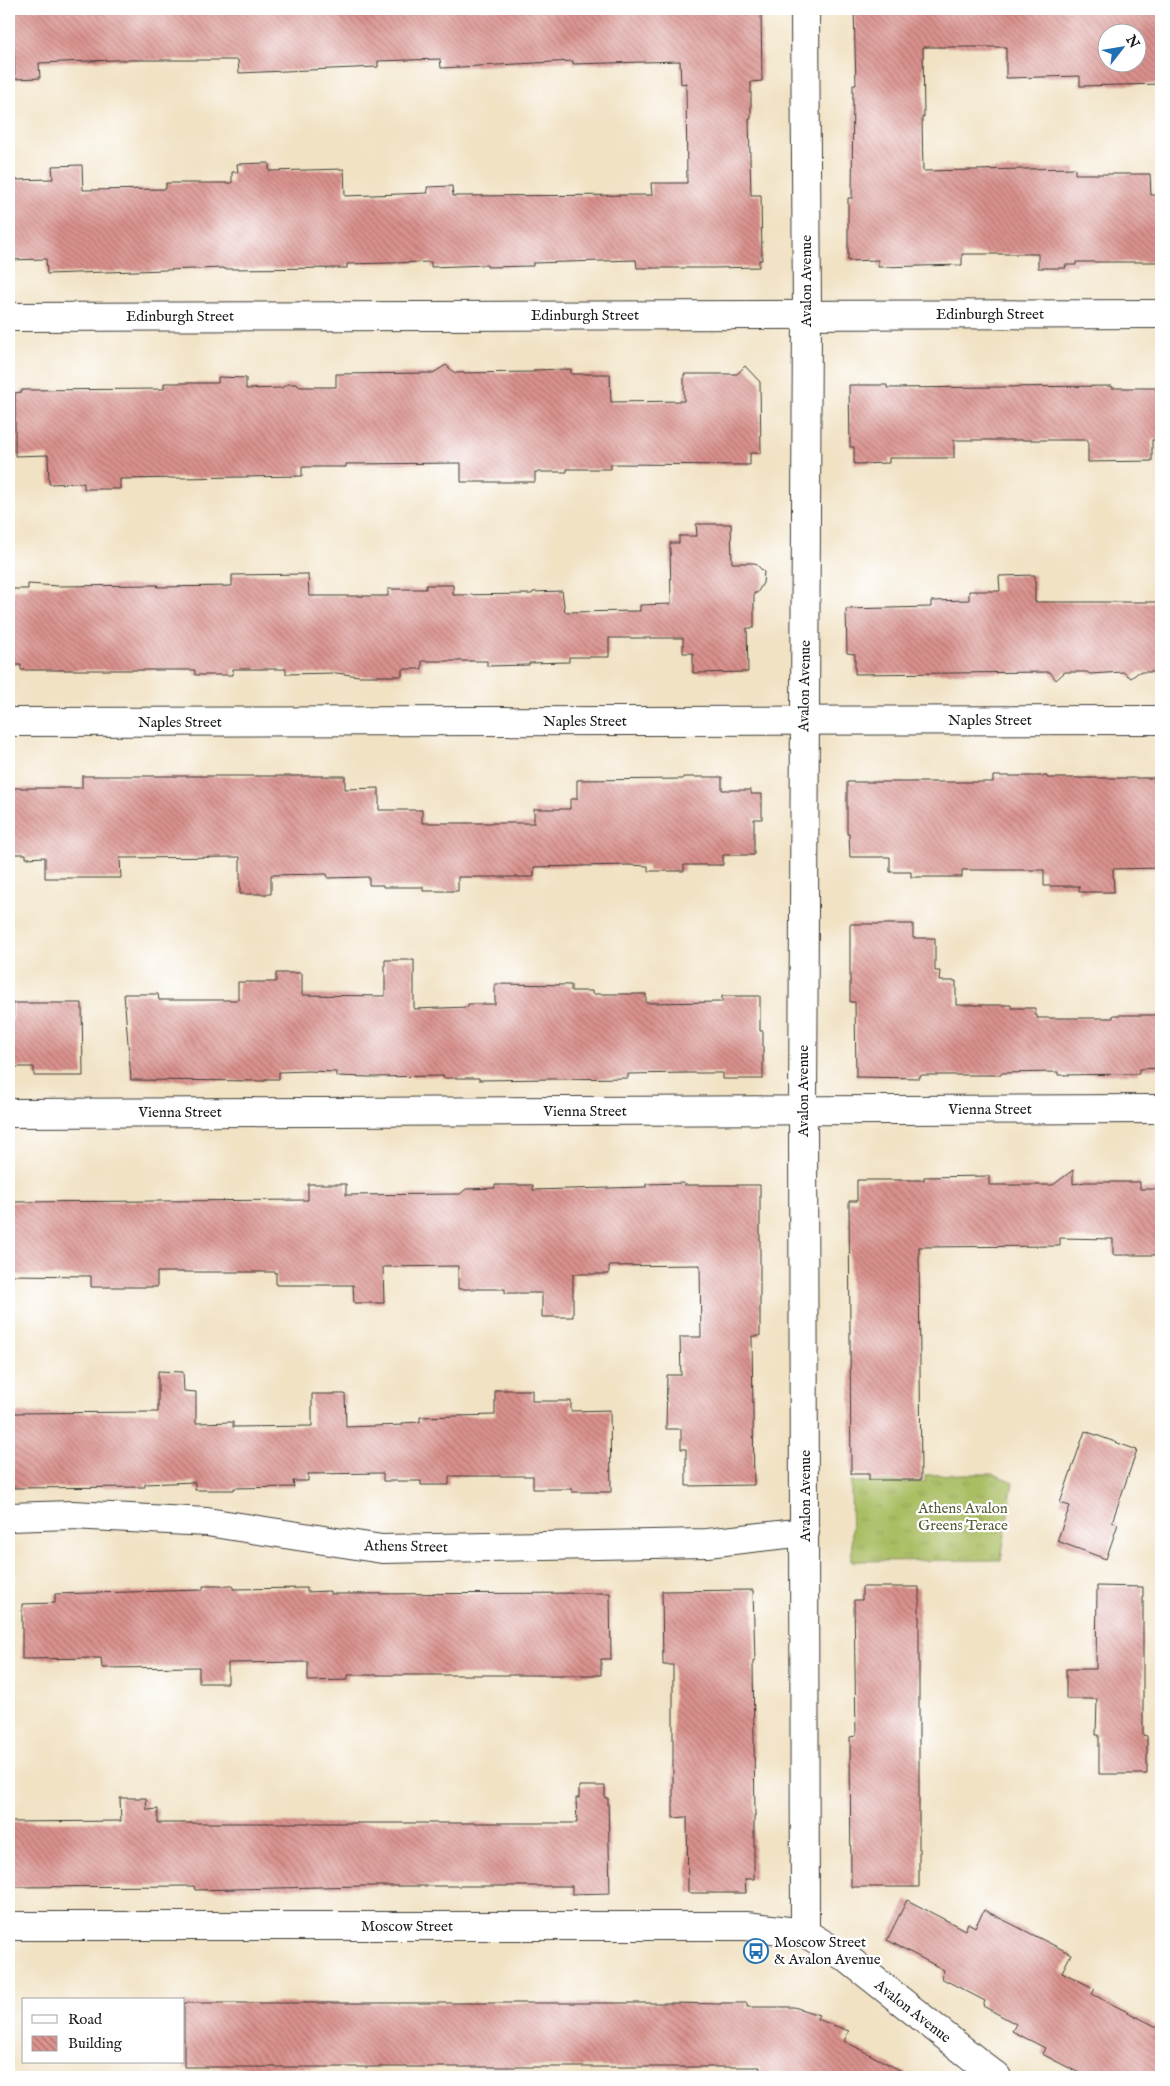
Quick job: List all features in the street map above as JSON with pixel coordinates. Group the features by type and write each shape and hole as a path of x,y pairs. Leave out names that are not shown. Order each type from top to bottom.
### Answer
{"street":[{"name":"Avalon Avenue","path":"805,9 807,314 803,1110 805,1933 848,1959 997,2077"},
{"name":"Edinburgh Street","path":"9,317 1161,314"},
{"name":"Naples Street","path":"9,722 1161,720"},
{"name":"Vienna Street","path":"9,1113 1161,1109"},
{"name":"Athens Street","path":"9,1517 72,1515 206,1522 382,1549 707,1543 805,1532"},
{"name":"Moscow Street","path":"9,1926 746,1926 805,1933"}],"green space":[{"name":"Athens Avalon Greens Terace","path":"993,1474 1013,1482 1001,1560 852,1561 851,1482 925,1482 925,1475"}],"building":[{"path":"12,9 761,9 762,81 751,82 751,119 749,119 751,195 761,195 762,260 759,260 759,267 713,268 637,268 636,260 533,263 533,266 431,267 431,262 347,264 347,268 224,268 47,274 46,259 9,260 9,212 14,212 13,180 53,179 52,166 82,165 83,190 166,189 166,183 232,183 232,172 238,172 237,164 269,163 269,171 344,169 345,196 428,193 427,187 452,186 453,196 652,195 651,183 687,183 686,83 681,84 680,61 573,64 573,61 441,68 440,59 378,61 378,67 239,73 238,60 115,60 39,63 40,78 15,79"},
{"path":"854,9 1161,9 1161,84 1080,86 1080,76 1006,78 1006,47 923,47 924,117 922,117 923,171 1075,168 1075,174 1150,174 1151,195 1161,195 1161,262 1076,262 1076,265 1065,265 1066,268 1038,268 1038,254 962,254 962,265 878,267 878,260 848,261 848,198 852,198 853,85 856,85"},
{"path":"446,365 455,373 534,372 534,370 571,369 571,374 610,374 611,402 684,401 684,374 737,374 745,366 760,382 761,453 750,453 750,465 611,464 611,469 567,469 567,472 535,472 535,482 461,482 461,463 346,464 346,467 302,467 302,476 120,479 120,489 84,489 84,483 49,484 48,455 15,456 15,393 22,392 22,390 164,389 164,383 218,383 218,377 246,378 246,389 281,388 288,384 296,384 300,387 336,387 336,374 433,373"},
{"path":"849,385 887,385 887,388 1112,386 1112,388 1161,388 1161,440 1152,440 1152,461 1088,462 1088,440 954,440 954,458 889,458 889,463 854,464 854,447 850,447"},
{"path":"696,524 731,524 732,563 755,563 764,572 763,583 757,593 754,593 754,628 747,628 748,672 693,673 693,653 683,653 683,638 609,638 609,657 569,657 569,662 487,666 487,661 422,661 422,669 402,669 402,676 359,676 336,673 286,674 286,669 233,669 233,675 195,675 195,670 21,670 21,665 9,665 9,600 13,600 13,589 28,589 28,584 58,586 158,585 157,587 232,586 232,575 308,574 309,596 388,596 388,589 426,589 426,585 453,585 453,595 532,594 533,592 562,591 565,612 640,611 640,605 671,604 670,543 679,543 679,536 697,536"},
{"path":"1035,575 1035,602 1161,602 1161,672 1139,672 1131,678 1123,672 1090,674 1087,672 1065,672 1056,680 1050,672 855,674 855,654 847,653 846,609 931,607 931,601 969,600 969,591 1000,591 999,576"},
{"path":"82,776 345,776 345,789 379,788 379,810 422,810 422,823 534,823 534,809 570,809 570,799 577,799 577,780 722,777 722,790 751,790 751,794 762,794 762,819 754,819 754,855 723,855 723,865 684,865 684,871 648,871 648,866 628,865 534,867 534,877 458,877 458,891 423,891 423,887 383,887 383,885 369,885 369,877 328,878 327,874 271,875 271,894 240,894 240,857 120,858 121,878 45,878 45,857 26,858 26,854 9,854 9,788 82,788"},
{"path":"993,776 1161,778 1161,868 1113,869 1114,892 1079,892 1079,886 1044,886 1044,870 962,870 962,877 911,877 911,872 890,872 890,857 850,857 849,834 847,834 847,782 993,782"},
{"path":"850,924 913,924 913,938 935,938 935,971 940,971 939,981 956,981 956,1005 1011,1005 1011,1008 1035,1008 1037,1018 1113,1018 1113,1015 1161,1015 1161,1068 1139,1069 1139,1074 1058,1075 1058,1072 1001,1073 1001,1075 920,1075 920,1078 856,1077 855,1002 850,1002"},
{"path":"385,960 414,960 414,1009 468,1007 468,1004 495,1004 495,984 571,985 571,991 592,991 592,994 646,994 646,1003 722,1002 722,996 760,996 760,1031 763,1031 763,1079 723,1079 723,1073 685,1073 628,1074 628,1078 479,1080 479,1078 443,1078 443,1076 336,1076 336,1072 308,1071 279,1072 279,1079 265,1079 265,1081 131,1080 124,994 158,994 159,1000 238,1000 238,982 276,982 276,973 302,973 302,995 385,996"},
{"path":"13,1003 82,1003 83,1076 34,1076 34,1067 9,1067 9,1020 13,1019"},
{"path":"1073,1170 1073,1184 1085,1182 1140,1182 1140,1189 1161,1189 1161,1255 1113,1255 1113,1239 1060,1238 1060,1246 919,1247 921,1480 869,1480 869,1474 851,1474 849,1201 857,1201 857,1180 924,1180 924,1177 989,1176 989,1185 1053,1185"},
{"path":"684,1183 684,1185 760,1185 760,1336 752,1336 754,1485 686,1486 686,1449 681,1449 681,1429 666,1429 667,1375 681,1375 680,1337 701,1337 700,1265 609,1266 609,1274 573,1274 573,1317 542,1317 542,1293 505,1293 505,1289 458,1289 458,1266 383,1267 384,1303 354,1303 353,1285 276,1285 276,1272 157,1272 157,1287 91,1287 91,1276 10,1275 10,1202 308,1200 308,1184 346,1184 346,1195 460,1194 466,1189 495,1188 495,1185 533,1185 533,1190 646,1187 646,1184"},
{"path":"158,1371 183,1372 184,1391 196,1392 196,1423 233,1422 233,1427 312,1426 312,1394 345,1394 346,1427 403,1425 402,1423 420,1422 420,1417 495,1415 495,1390 532,1390 532,1401 571,1401 571,1411 610,1410 611,1492 533,1489 533,1476 449,1476 449,1485 421,1485 421,1481 383,1481 383,1473 308,1474 308,1481 293,1481 294,1487 234,1488 234,1490 195,1490 195,1482 145,1484 145,1487 9,1488 9,1413 158,1412"},
{"path":"1085,1431 1137,1450 1112,1522 1118,1524 1106,1559 1057,1541 1070,1506 1060,1503"},
{"path":"203,1586 233,1586 233,1589 307,1588 307,1592 330,1591 330,1594 610,1593 611,1659 601,1659 601,1675 348,1675 348,1680 308,1681 308,1662 228,1663 228,1683 199,1683 199,1667 102,1668 101,1658 22,1659 22,1604 55,1603 55,1594 203,1590"},
{"path":"1097,1586 1143,1587 1143,1735 1147,1736 1147,1774 1099,1774 1099,1735 1096,1735 1097,1699 1066,1699 1066,1669 1096,1669"},
{"path":"862,1587 919,1587 919,1887 851,1887 850,1737 856,1736 854,1600 862,1600"},
{"path":"753,1590 755,1661 753,1661 754,1879 745,1879 746,1893 688,1893 687,1817 673,1818 673,1665 663,1665 662,1591"},
{"path":"579,1786 605,1786 605,1798 608,1798 610,1893 572,1894 572,1886 361,1886 195,1890 194,1886 9,1887 9,1822 121,1821 120,1798 146,1798 147,1810 158,1809 158,1823 577,1823 576,1798 579,1798"},
{"path":"907,1900 965,1930 968,1923 975,1927 984,1910 1071,1954 1062,1972 1095,1989 1092,1994 1161,2029 1161,2077 1087,2077 1042,2054 1045,2048 1012,2031 1016,2024 983,2006 985,2001 941,1978 944,1970 887,1940"},
{"path":"185,2003 747,2003 747,2007 794,2007 819,2015 817,2019 849,2031 844,2041 913,2077 799,2077 790,2073 759,2073 760,2067 184,2067"}],"place":[{"name":"Moscow Street & Avalon Avenue","path":"756,1951"}]}
